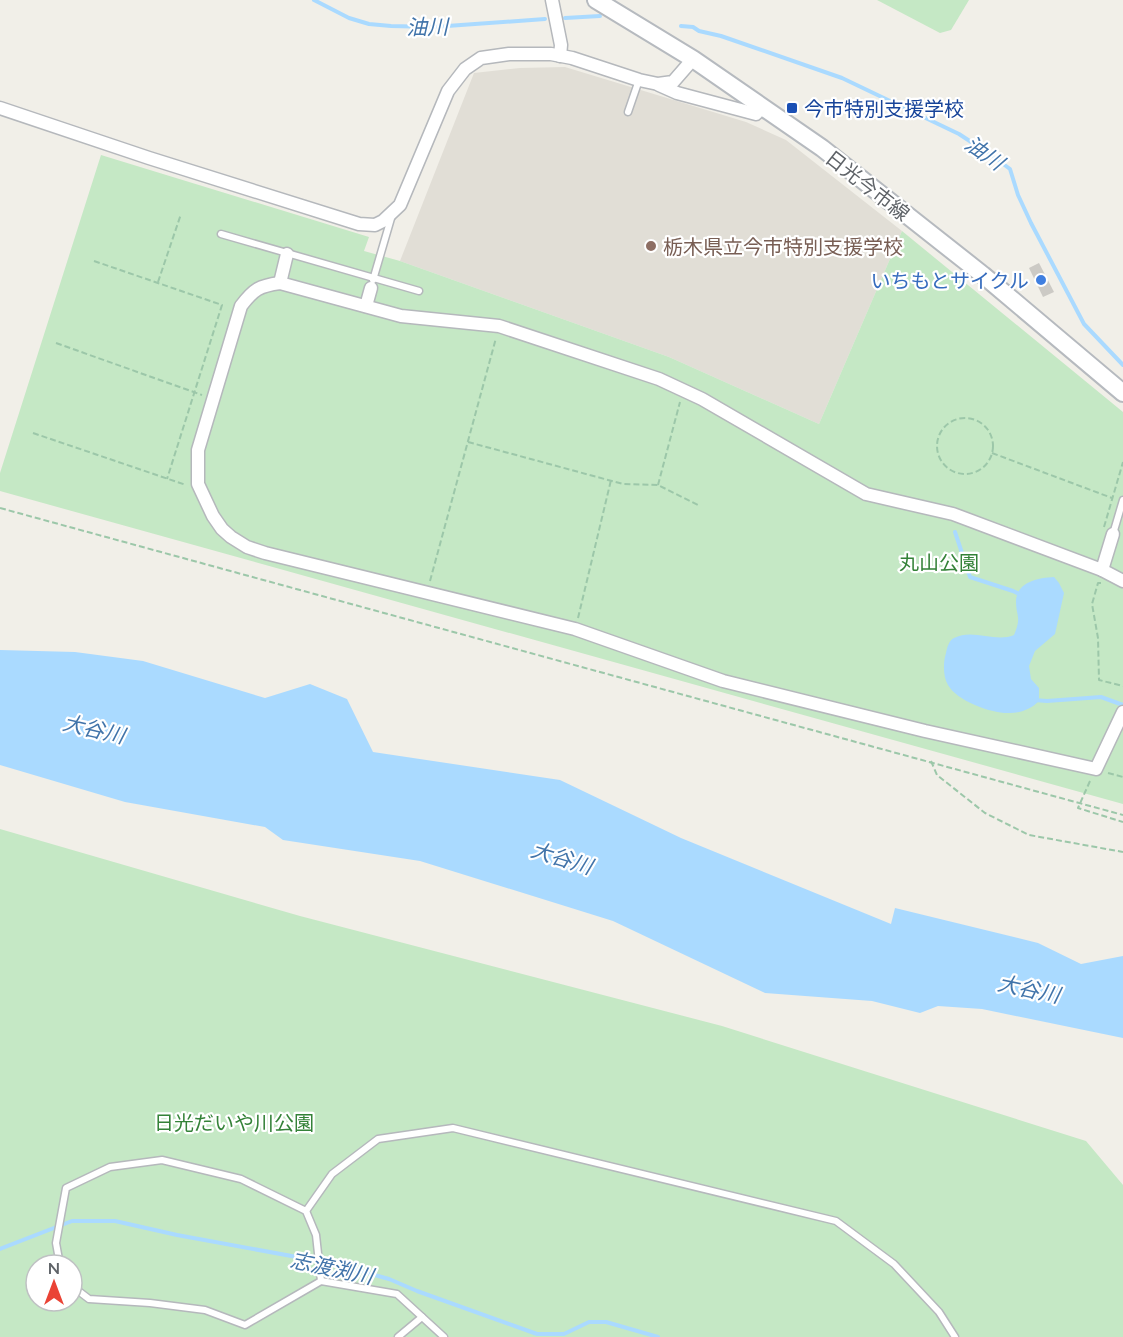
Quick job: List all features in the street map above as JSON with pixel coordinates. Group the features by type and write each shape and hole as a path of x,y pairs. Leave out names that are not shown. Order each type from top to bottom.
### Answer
{"main road":[{"name":"日光今市線","path":"596,0 693,59 822,148 974,268 1123,393"}],"street":[{"path":"552,0 561,45 560,56"},
{"path":"0,108 359,224 375,225 392,214 400,204 448,91 465,69 481,58 533,53 560,56 658,84 677,93 756,114 761,108"},
{"path":"658,84 673,82 693,59"},
{"path":"280,283 287,254"},
{"path":"1107,535 1113,575 953,514 867,494 683,390 659,379 499,326 401,316 280,283 262,285 251,293 242,306 198,450 198,484 213,516 222,529 247,547 342,573 575,629 723,681 926,731 1096,769 1123,712"},
{"path":"366,306 372,283"}],"lane":[{"path":"628,112 639,80"},
{"path":"372,283 392,214"},
{"path":"221,234 372,283 418,291"},
{"path":"1107,535 1123,500"},
{"path":"306,1211 332,1174 378,1139 453,1128 836,1221 894,1264 939,1312 955,1337"},
{"path":"58,1253 56,1243 66,1188 110,1167 162,1160 241,1179 306,1211 316,1235 321,1281"},
{"path":"84,1295 89,1299 205,1310 245,1325 321,1281 397,1294 444,1337"},
{"path":"398,1337 422,1317"}],"path":[{"path":"158,282 181,214"},
{"path":"94,261 222,305 167,479"},
{"path":"427,593 499,326"},
{"path":"56,343 213,399"},
{"path":"658,485 683,390"},
{"path":"970,419 978,422 990,435 992,453 981,468 964,474 947,468 937,452 937,443 945,427 952,421 970,419"},
{"path":"33,433 167,479 190,485 198,484"},
{"path":"467,441 623,484 658,485 700,506"},
{"path":"992,453 1112,498"},
{"path":"1107,535 1112,498 1123,462"},
{"path":"575,629 611,480"},
{"path":"0,508 1123,815"},
{"path":"1113,575 1108,581 1098,583 1092,604 1098,638 1099,680 1123,686"},
{"path":"931,761 937,775 985,813 1029,835 1123,852"},
{"path":"1123,777 1096,769 1078,808 1123,822"}],"shaded area":[{"name":"栃木県立今市特別支援学校","path":"565,67 746,122 786,140 902,231 819,424 669,357 400,261 474,73 520,68"}],"green space":[{"path":"877,0 969,0 951,30 940,33"},
{"name":"丸山公園","path":"101,155 369,237 364,251 400,261 669,357 819,424 902,231 1123,412 1123,804 0,491 0,473"},
{"name":"日光だいや川公園","path":"0,829 300,916 722,1026 1086,1141 1123,1185 1123,1337 0,1337"}],"water":[{"path":"1054,577 1064,593 1055,634 1035,651 1029,666 1031,679 1039,688 1039,701 1022,711 1003,713 985,709 967,701 953,691 946,682 944,669 945,657 951,640 969,634 999,637 1014,635 1018,620 1016,601 1020,589 1030,582"},
{"name":"大谷川","path":"0,650 75,652 143,661 265,698 310,684 347,699 373,752 560,780 681,838 891,924 895,908 1038,943 1081,964 1123,956 1123,1038 982,1009 938,1006 920,1013 872,1001 765,993 613,921 420,861 283,840 265,827 125,802 0,765"}],"building":[{"name":"いちもとサイクル","path":"1039,263 1054,292 1043,297 1029,268"}],"waterway":[{"name":"油川","path":"314,0 349,18 369,24 391,26 433,27 545,19"},
{"name":"油川","path":"565,18 600,16"},
{"name":"油川","path":"681,26 693,27 699,31 721,36 842,78 959,134 1010,169 1018,195 1031,223 1084,324 1123,365"},
{"path":"955,532 970,577 1023,596"},
{"path":"1034,700 1101,697 1123,705"},
{"name":"志渡渕川","path":"0,1249 72,1221 115,1221 177,1235 335,1264 389,1279 537,1334 564,1334 589,1322 606,1322 658,1337"}],"place":[{"name":"今市特別支援学校","path":"792,108"},
{"name":"栃木県立今市特別支援学校","path":"651,246"},
{"name":"いちもとサイクル","path":"1041,280"}]}
